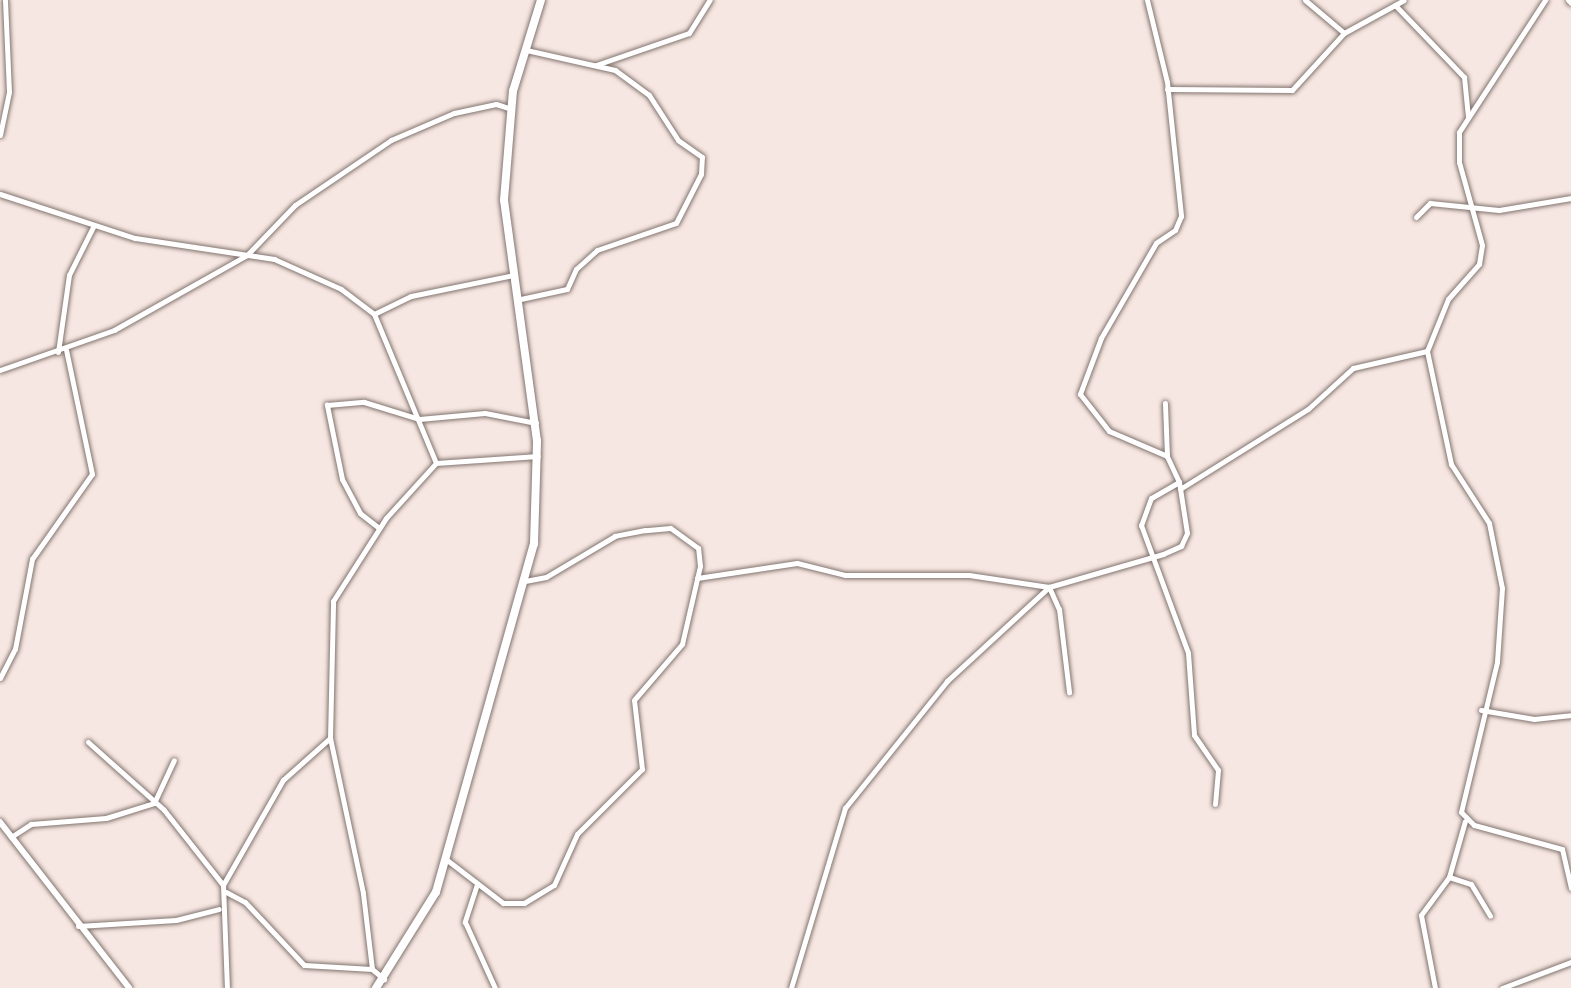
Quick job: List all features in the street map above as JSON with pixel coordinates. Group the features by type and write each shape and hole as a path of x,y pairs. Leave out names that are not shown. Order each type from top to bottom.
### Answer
{"main road":[{"path":"376,988 417,932 447,860 526,581 538,456 536,423 516,300 504,200 511,109 538,2"}],"street":[{"path":"0,135 9,92 5,0"},
{"path":"593,66 689,33 710,0"},
{"path":"1147,0 1167,89 1181,216 1175,230 1156,243 1101,338 1080,394 1109,430 1167,456"},
{"path":"1305,0 1344,33"},
{"path":"1167,89 1292,90 1344,33 1404,0"},
{"path":"1435,988 1421,915 1449,877 1465,821 1459,799 1500,645 1499,555 1489,523 1451,464 1427,351 1448,299 1479,264 1474,203 1457,147 1468,118 1545,0"},
{"path":"1395,5 1464,77 1468,118"},
{"path":"516,300 566,289 576,269 597,250 676,223 701,174 702,157 678,140 649,95 615,70 526,50"},
{"path":"0,370 66,350 247,255 295,205 391,140 454,113 496,104 511,109"},
{"path":"0,194 93,227 274,258 341,289 374,314 436,463"},
{"path":"1416,217 1430,203 1474,203 1499,210 1571,198"},
{"path":"58,352 68,275 93,227"},
{"path":"374,314 411,296 513,275"},
{"path":"0,678 15,649 32,559 92,474 66,350"},
{"path":"1181,489 1316,404 1353,368 1427,351"},
{"path":"379,528 360,513 342,479 324,410 342,401 365,402 419,419 485,414 536,423"},
{"path":"696,578 797,563 845,575 969,575 1049,587 1177,548 1186,538 1181,489 1167,456 1165,403"},
{"path":"372,969 363,893 330,738 335,592 379,528 436,463 538,456"},
{"path":"1179,482 1160,490 1146,508 1141,525 1149,558 1188,653 1194,735 1218,771 1215,804"},
{"path":"447,860 477,884 513,905 542,893 560,875 577,834 642,769 634,700 682,644 696,578 698,548 670,528 615,536 546,577 526,581"},
{"path":"1049,587 1060,616 1069,692"},
{"path":"791,988 845,808 947,681 1049,587"},
{"path":"1481,710 1534,719 1571,715"},
{"path":"227,988 219,909 224,889 267,802 303,757 330,738"},
{"path":"88,742 154,803 224,889 245,902 304,965 372,969 384,979"},
{"path":"11,837 31,824 106,818 154,803 174,760"},
{"path":"1465,821 1562,849 1571,888"},
{"path":"0,822 78,926 129,988"},
{"path":"1449,877 1471,884 1490,916"},
{"path":"477,884 465,922 495,988"},
{"path":"78,926 176,920 219,909"},
{"path":"1502,988 1571,962"}]}
